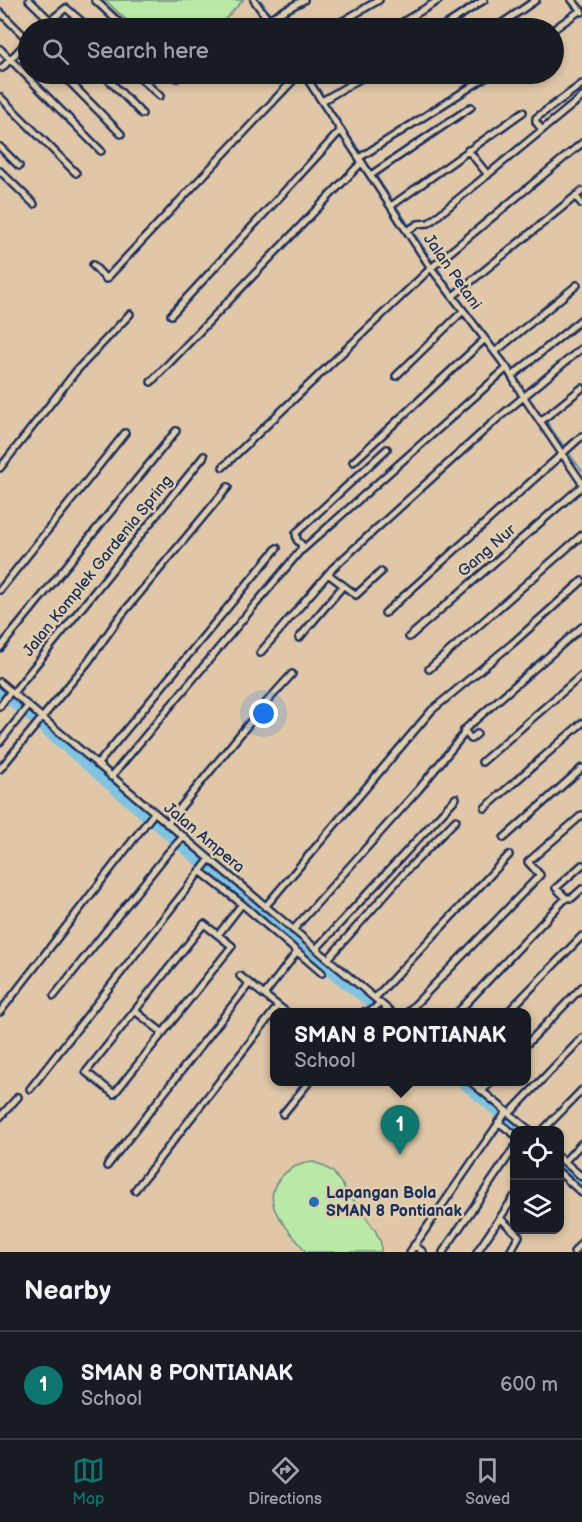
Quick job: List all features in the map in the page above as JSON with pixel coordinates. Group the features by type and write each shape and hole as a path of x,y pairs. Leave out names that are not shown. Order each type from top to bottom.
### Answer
{"street":[{"path":"28,0 47,18"},
{"path":"95,0 114,18"},
{"path":"255,0 271,18 304,0"},
{"path":"348,18 379,0"},
{"path":"409,18 439,0"},
{"path":"456,18 484,0"},
{"path":"510,18 536,0"},
{"path":"564,22 581,11 572,0"},
{"path":"54,18 66,8 78,18"},
{"path":"0,12 18,30"},
{"path":"0,49 18,67"},
{"path":"2,68 18,51"},
{"path":"35,84 101,150"},
{"path":"72,84 121,134"},
{"path":"113,84 142,114"},
{"path":"147,84 160,96"},
{"path":"93,265 106,279 290,84"},
{"name":"Jalan Petani","path":"316,84 341,130 374,173 408,230 456,294 463,311 514,374 523,396 544,419 566,450 582,484"},
{"path":"324,100 351,84"},
{"path":"151,382 362,158 395,134 475,84"},
{"path":"542,130 536,120 582,84"},
{"path":"0,97 76,172"},
{"path":"408,230 418,224 429,224 582,98"},
{"path":"374,173 471,107"},
{"path":"392,205 523,111"},
{"path":"543,113 550,116 551,123"},
{"path":"171,315 341,130"},
{"path":"223,466 434,266 582,143"},
{"path":"0,147 20,166"},
{"path":"468,150 488,175"},
{"path":"0,171 34,204"},
{"path":"456,294 582,191"},
{"path":"576,196 582,204"},
{"path":"495,352 577,285"},
{"path":"396,376 463,311"},
{"path":"0,468 77,370 130,314"},
{"path":"514,374 582,319"},
{"path":"352,462 485,339"},
{"path":"260,653 328,574 523,396 582,348"},
{"path":"111,777 300,551 507,368"},
{"path":"544,419 582,388"},
{"path":"0,648 176,431"},
{"path":"0,590 124,433"},
{"path":"385,613 582,436"},
{"path":"300,551 302,545 297,540 296,533 387,449"},
{"name":"Jalan Komplek Gardenia Spring","path":"1,704 204,456"},
{"name":"Gang Nur","path":"409,637 582,484"},
{"path":"0,769 88,662 119,618 228,487"},
{"path":"429,669 582,535"},
{"path":"97,765 277,548"},
{"path":"328,574 356,595 381,572"},
{"path":"265,907 432,710 513,643 582,581"},
{"path":"298,638 343,586"},
{"path":"293,930 419,789 463,735 464,730 473,719 582,627"},
{"path":"167,824 292,674"},
{"path":"482,762 582,675"},
{"name":"Jalan Ampera","path":"0,682 153,815 183,837 205,865 265,907 385,1008"},
{"path":"0,742 27,707"},
{"path":"486,808 582,723"},
{"path":"464,730 471,739 477,734"},
{"path":"504,838 582,768"},
{"path":"316,949 456,798"},
{"path":"0,1012 153,815"},
{"path":"412,1008 540,875 528,862 582,815"},
{"path":"328,959 407,870 456,820"},
{"path":"54,996 174,845 183,837"},
{"path":"372,1008 509,855"},
{"path":"30,1089 205,865 242,904 322,973"},
{"path":"582,865 556,888 566,898 572,898 582,889"},
{"path":"462,1008 566,898"},
{"path":"218,935 242,904"},
{"path":"204,924 232,946 114,1094 86,1072 135,1011 204,924"},
{"path":"512,1008 582,936"},
{"path":"264,996 297,952"},
{"path":"240,976 281,1008"},
{"path":"107,1166 249,984"},
{"path":"531,1040 582,987"},
{"path":"135,1011 163,1033"},
{"path":"135,1190 270,1016"},
{"path":"410,1252 499,1121 582,1038"},
{"path":"283,1114 306,1086"},
{"path":"476,1086 523,1126"},
{"path":"482,1091 487,1086"},
{"path":"548,1126 582,1090"},
{"path":"0,1117 18,1097"},
{"path":"499,1121 510,1131"},
{"path":"564,1158 582,1143"},
{"path":"443,1252 510,1154"},
{"path":"564,1162 582,1177"},
{"path":"564,1177 582,1193"},
{"path":"477,1252 510,1203"},
{"path":"500,1218 519,1236 510,1252"},
{"path":"574,1252 582,1242"},
{"path":"414,1245 423,1252"}],"green space":[{"path":"105,0 243,0 226,18 124,18"},
{"name":"Lapangan Bola SMAN 8 Pontianak","path":"313,1162 333,1172 375,1230 381,1243 381,1252 306,1252 285,1226 275,1210 273,1201 276,1184 281,1177 296,1166"}],"waterway":[{"path":"261,0 270,14"},
{"path":"315,84 324,98"},
{"path":"327,102 361,153"},
{"path":"363,157 372,170"},
{"path":"375,174 434,263"},
{"path":"437,267 454,292"},
{"path":"457,296 473,319"},
{"path":"518,382 526,393"},
{"path":"528,397 543,417"},
{"path":"546,421 566,449"},
{"path":"569,453 582,471"},
{"path":"0,692 313,959 376,1008"},
{"path":"466,1086 513,1126"},
{"path":"564,1170 582,1186"}],"place":[{"name":"SMAN 8 PONTIANAK","path":"400,1155"},
{"name":"Lapangan Bola SMAN 8 Pontianak","path":"314,1202"}]}
